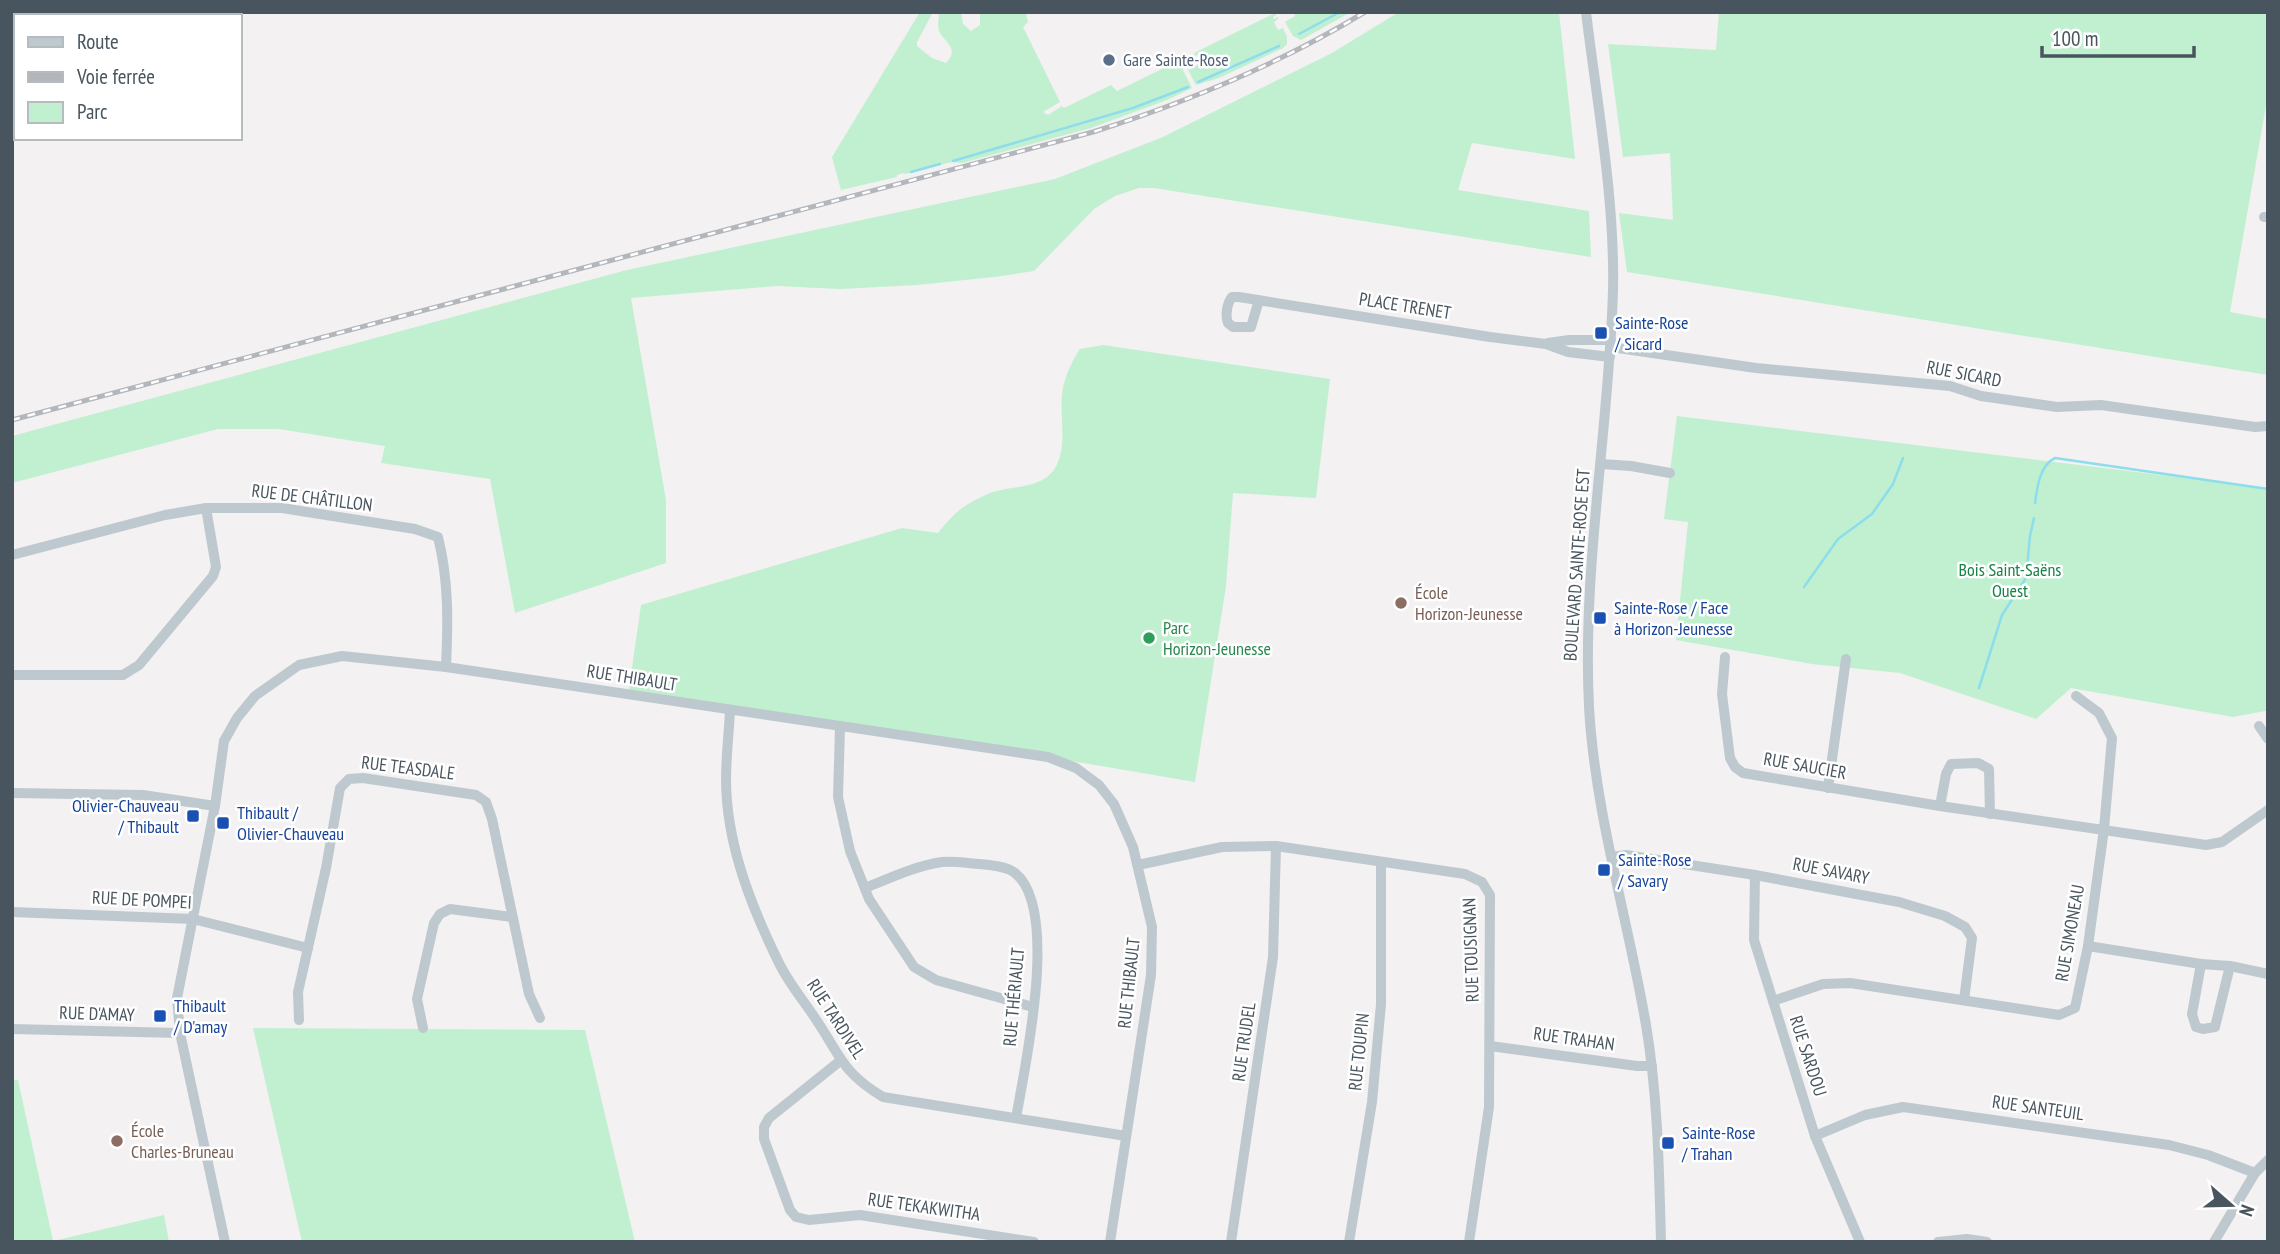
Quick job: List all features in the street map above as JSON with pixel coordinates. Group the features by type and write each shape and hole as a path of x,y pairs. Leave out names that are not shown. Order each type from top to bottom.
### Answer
{"street":[{"name":"BOULEVARD SAINTE-ROSE EST","path":"1586,12 1610,208 1613,281 1611,348 1589,603 1588,696 1594,757 1652,1066 1657,1122 1661,1242"},
{"name":"PLACE TRENET","path":"1259,300 1546,344 1568,352 1611,348"},
{"name":"PLACE TRENET","path":"1546,344 1569,340 1611,348"},
{"name":"RUE SICARD","path":"1611,348 1756,368 1950,386 1981,396 2057,407 2101,405 2255,427 2268,426"},
{"path":"1601,464 1670,473"},
{"path":"12,675 123,674 139,665 213,576 216,567 206,508"},
{"name":"RUE DE CHÂTILLON","path":"12,555 165,515 206,508 282,508 415,529 438,537 449,601 446,667"},
{"name":"RUE THIBAULT","path":"225,1242 180,1033 177,998 215,806 225,741 237,718 255,696 299,665 342,656 446,667 1048,757 1076,768 1099,785 1114,804 1133,847 1152,927 1151,975 1110,1242"},
{"name":"RUE SAUCIER","path":"1725,657 1722,694 1730,758 1735,767 1744,773 1990,814 2206,845 2222,842 2268,810"},
{"path":"1828,788 1846,659"},
{"name":"RUE SIMONEAU","path":"1773,1001 1823,985 1850,983 2059,1015 2074,1009 2088,946 2104,829 2112,738 2099,713 2076,696"},
{"name":"RUE TARDIVEL","path":"730,710 726,780 731,831 741,873 780,965 821,1026 840,1061 861,1084 883,1097 1126,1136"},
{"path":"2259,726 2268,738"},
{"path":"840,727 838,797 850,851 869,899 914,967 936,980 1033,1007"},
{"path":"1940,806 1946,774 1951,765 1978,763 1989,769 1990,814"},
{"name":"RUE TEASDALE","path":"299,1020 298,992 326,868 340,788 349,779 363,778 476,795 486,802 492,819 529,994 540,1018"},
{"path":"12,793 143,795 215,806"},
{"name":"RUE TOUSIGNAN","path":"1138,865 1222,847 1276,846 1465,874 1482,882 1490,895 1488,1116 1469,1242"},
{"name":"RUE TRUDEL","path":"1231,1242 1273,957 1276,846"},
{"name":"RUE SAVARY","path":"1612,856 1626,855 1755,875 1899,902 1945,916 1965,927 1972,938 1964,1000"},
{"name":"RUE THÉRIAULT","path":"865,888 919,867 944,862 990,865 1013,870 1026,883 1036,920 1038,960 1016,1118"},
{"name":"RUE TOUPIN","path":"1349,1242 1372,1102 1381,1004 1381,863"},
{"name":"RUE SARDOU","path":"1755,875 1754,940 1815,1136 1860,1242"},
{"path":"422,1028 417,999 434,923 440,914 450,909 512,917"},
{"name":"RUE DE POMPEI","path":"12,912 193,919 308,948"},
{"path":"2088,946 2268,974"},
{"path":"2201,964 2192,1014 2196,1027 2203,1029 2215,1027 2230,966"},
{"name":"RUE D'AMAY","path":"12,1029 180,1033"},
{"name":"RUE TRAHAN","path":"1490,1046 1652,1066"},
{"name":"RUE TEKAKWITHA","path":"840,1061 769,1118 764,1127 765,1139 790,1210 796,1217 809,1220 860,1215 1034,1242"},
{"name":"RUE SANTEUIL","path":"1815,1136 1865,1115 1903,1107 2169,1145 2208,1154 2255,1173"},
{"path":"2214,1242 2255,1173 2268,1160"},
{"path":"1938,1242 1967,1239 1987,1242"}],"green space":[{"path":"920,12 933,12 917,46 932,58 946,63 952,49 939,31 939,12 961,12 963,24 971,31 980,25 980,12 1029,12 1026,14 1028,22 1023,27 1060,102 1043,112 1048,115 1062,106 1064,108 1111,85 1117,91 1178,61 1177,67 1181,66 1192,88 1091,128 962,163 952,162 841,190 832,157"},
{"path":"1294,12 1351,12 1301,40 1293,36 1285,22 1295,16"},
{"path":"1399,12 1559,12 1575,159 1472,143 1458,190 1589,211 1591,257 1154,188 1139,188 1115,196 1094,209 1034,271 917,285 840,289 777,286 631,298 666,500 666,563 515,613 490,479 381,463 385,446 279,429 218,429 12,483 12,436 627,270 1055,179 1163,137 1332,53"},
{"path":"1719,12 2268,12 2268,94 2230,312 2268,319 2268,375 1627,272 1619,213 1673,220 1670,153 1623,157 1608,44 1716,50"},
{"path":"1275,13 1273,17 1278,17 1274,22 1278,30 1283,28 1287,37 1287,44 1283,48 1219,78 1196,85 1188,70 1203,62 1199,54 1195,56 1194,53"},
{"path":"1103,345 1330,379 1316,498 1233,493 1226,586 1195,782 1048,757 628,695 641,605 902,528 938,533 955,514 972,502 996,491 1034,484 1049,475 1059,459 1063,388 1072,363 1080,349"},
{"name":"Bois Saint-Saëns Ouest","path":"1677,416 2268,488 2268,712 2233,717 2071,688 2036,719 1900,673 1812,664 1676,640 1688,522 1664,519"},
{"path":"253,1028 585,1030 635,1242 302,1242"},
{"path":"12,1080 18,1080 53,1241 164,1215 169,1242 12,1242"}],"waterway":[{"path":"1299,34 1340,12"},
{"path":"1198,82 1279,46"},
{"path":"953,161 1133,108 1188,87"},
{"path":"911,172 940,164"},
{"path":"1804,587 1838,539 1872,514 1893,484 1903,458"},
{"path":"2035,503 2043,471 2055,458 2268,489"},
{"path":"1979,688 2002,615 2026,578 2034,518"}],"railway":[{"path":"12,420 1093,132 1232,80 1300,48 1365,12"}],"place":[{"name":"Gare Sainte-Rose","path":"1109,60"},
{"name":"Sainte-Rose / Sicard","path":"1601,333"},
{"name":"École Horizon-Jeunesse","path":"1401,603"},
{"name":"Sainte-Rose / Face à Horizon-Jeunesse","path":"1600,618"},
{"name":"Parc Horizon-Jeunesse","path":"1149,638"},
{"name":"Olivier-Chauveau / Thibault","path":"193,816"},
{"name":"Thibault / Olivier-Chauveau","path":"223,823"},
{"name":"Sainte-Rose / Savary","path":"1604,870"},
{"name":"Thibault / D'amay","path":"160,1016"},
{"name":"École Charles-Bruneau","path":"117,1141"},
{"name":"Sainte-Rose / Trahan","path":"1668,1143"}]}
